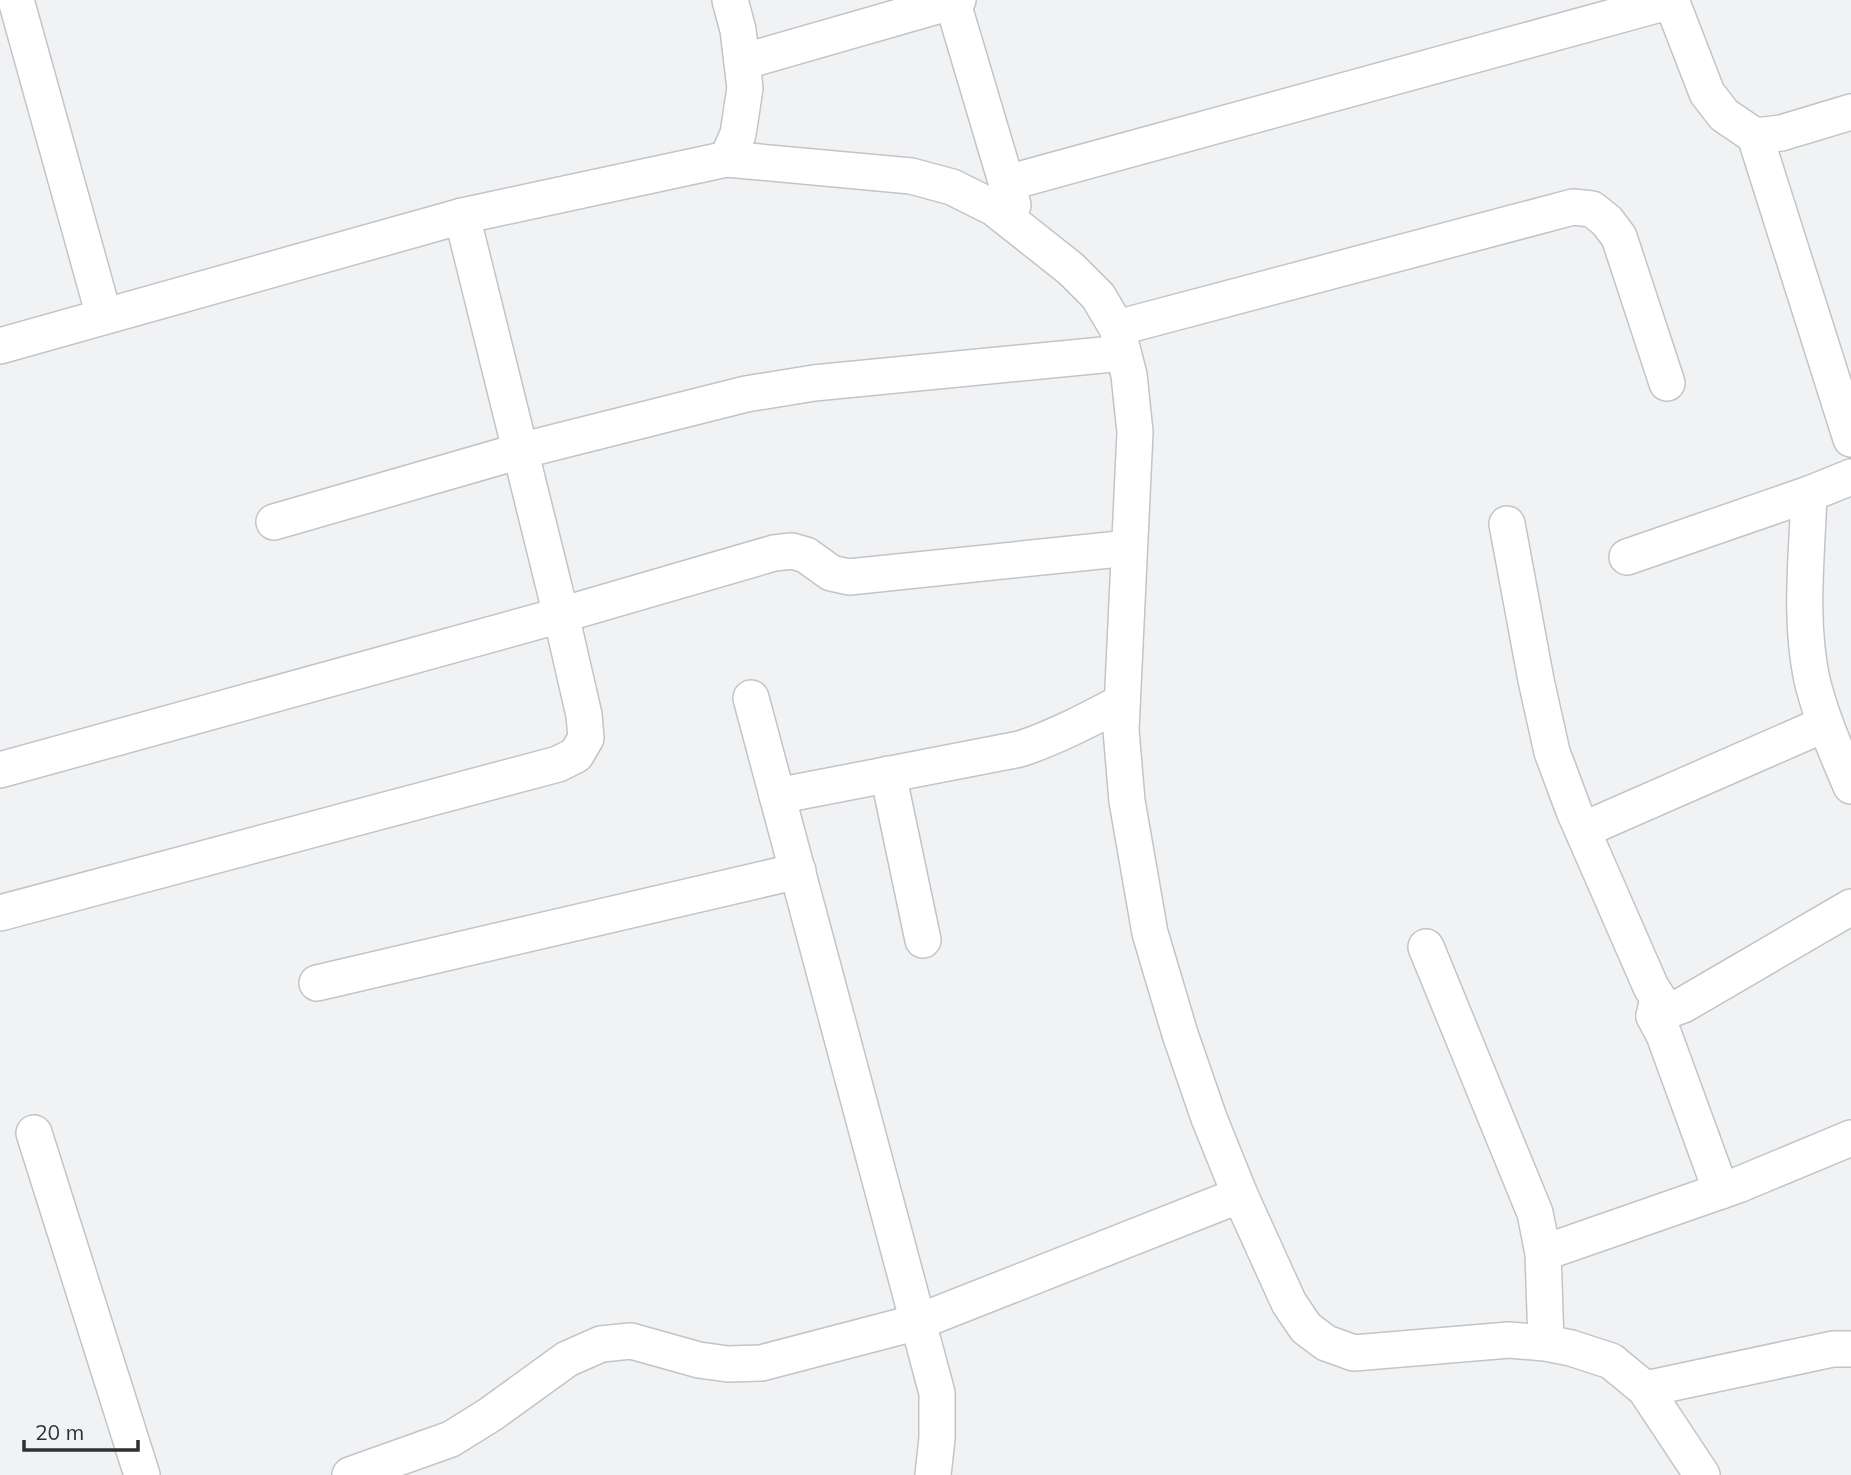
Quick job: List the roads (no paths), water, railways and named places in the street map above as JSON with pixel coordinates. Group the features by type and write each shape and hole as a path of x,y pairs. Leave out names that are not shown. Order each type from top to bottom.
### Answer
{"street":[{"path":"16,0 104,316"},
{"path":"727,159 738,134 745,88 738,30 730,0"},
{"path":"1007,183 1671,0 1707,93 1724,115 1755,136 1851,439"},
{"path":"742,62 954,1 1020,229"},
{"path":"1755,136 1781,133 1851,113"},
{"path":"0,346 462,216 727,159 911,176 952,187 994,208 1071,269 1098,296 1120,341 1129,375 1135,432 1121,730 1127,801 1150,933 1180,1034 1209,1118 1240,1195 1289,1303 1306,1328 1326,1343 1354,1353 1510,1340 1571,1348 1611,1361 1645,1389 1702,1475"},
{"path":"274,522 520,451 746,394 1120,341 1573,207 1592,209 1607,221 1619,237 1667,383"},
{"path":"0,913 558,764 576,755 586,738 584,715 462,216"},
{"path":"1628,557 1810,494 1851,477"},
{"path":"1810,494 1805,624 1812,679 1825,724 1851,786"},
{"path":"1507,524 1552,752 1650,987 1658,998 1654,1016 1664,1035 1721,1191"},
{"path":"0,770 561,615 774,553 792,551 806,555 831,573 849,577 1129,548"},
{"path":"751,698 937,1393 937,1438 933,1475"},
{"path":"777,796 1020,749 1044,741 1122,702"},
{"path":"1583,830 1825,724"},
{"path":"888,775 923,940"},
{"path":"317,984 797,871"},
{"path":"1654,1016 1683,1005 1851,907"},
{"path":"1426,947 1535,1213 1544,1253 1546,1343"},
{"path":"34,1133 142,1475"},
{"path":"1544,1253 1721,1191 1851,1138"},
{"path":"350,1475 452,1439 567,1359 601,1344 631,1342 699,1360 728,1364 761,1363 918,1322 1240,1195"},
{"path":"1645,1389 1833,1349 1851,1349"}]}
